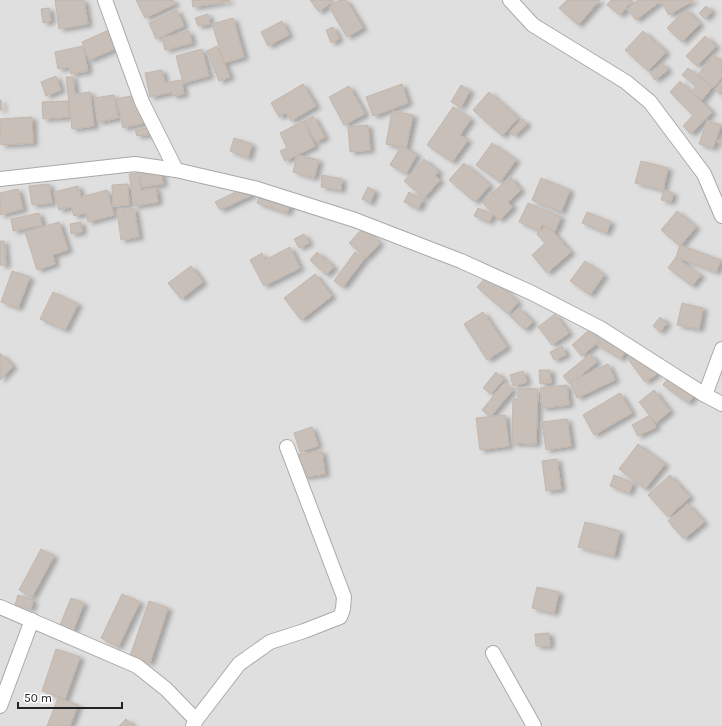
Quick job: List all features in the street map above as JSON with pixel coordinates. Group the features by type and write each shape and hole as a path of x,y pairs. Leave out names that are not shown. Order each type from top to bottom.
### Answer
{"street":[{"path":"105,0 142,102 176,170"},
{"path":"510,0 533,25 626,82 650,102 704,174 722,216"},
{"path":"0,179 135,164 176,170 254,188 355,220 461,261 532,293 600,328 705,395 722,404"},
{"path":"705,395 722,349"},
{"path":"0,606 137,666 166,689 195,723 239,664 270,642 340,617 343,609 344,597 287,447"},
{"path":"0,706 32,620"},
{"path":"492,652 534,726"}],"shaded area":[{"path":"0,0 722,0 722,726 0,726"}],"building":[{"path":"55,0 84,0 88,24 59,29"},
{"path":"136,0 173,0 175,4 145,18"},
{"path":"192,0 230,0 230,1 193,7"},
{"path":"310,0 334,0 319,12"},
{"path":"340,0 346,0 363,28 347,37 329,7"},
{"path":"567,0 600,0 578,25 559,8"},
{"path":"611,0 633,0 620,15 607,5"},
{"path":"638,0 662,0 636,20 627,9"},
{"path":"694,0 669,15 661,1"},
{"path":"706,6 712,11 705,19 699,13"},
{"path":"49,8 51,21 43,23 41,9"},
{"path":"686,9 700,24 682,42 667,28"},
{"path":"177,10 184,26 156,39 149,23"},
{"path":"208,14 210,24 198,26 195,18"},
{"path":"233,18 244,57 224,63 212,24"},
{"path":"282,21 289,35 268,46 261,32"},
{"path":"333,27 339,39 331,43 326,30"},
{"path":"111,29 119,47 89,60 82,42"},
{"path":"189,31 192,43 165,50 162,38"},
{"path":"643,31 666,52 648,71 625,50"},
{"path":"705,36 716,46 697,66 686,56"},
{"path":"83,46 88,71 71,74 69,67 58,69 55,52"},
{"path":"217,46 230,77 219,81 207,51"},
{"path":"202,49 209,76 183,83 176,56"},
{"path":"713,55 722,61 722,77 714,87 698,75"},
{"path":"662,63 668,70 655,80 650,73"},
{"path":"688,68 712,87 702,100 691,92 696,86 682,75"},
{"path":"162,70 165,83 181,80 184,94 173,96 172,92 150,97 145,73"},
{"path":"56,76 61,90 46,96 41,82"},
{"path":"66,77 73,77 75,94 90,92 94,126 72,129"},
{"path":"722,80 722,95 715,90"},
{"path":"680,81 712,112 691,134 683,126 693,115 670,92"},
{"path":"303,84 316,106 291,121 286,113 279,117 271,103"},
{"path":"402,84 408,103 373,116 366,97"},
{"path":"461,85 470,91 461,107 451,102"},
{"path":"349,86 365,114 344,125 329,97"},
{"path":"489,92 518,118 502,136 473,110"},
{"path":"141,94 148,122 123,128 116,99"},
{"path":"114,95 118,118 98,122 94,98"},
{"path":"1,100 2,110 0,110"},
{"path":"68,101 69,117 43,119 42,102"},
{"path":"453,107 471,119 460,135 468,140 452,162 427,145"},
{"path":"392,111 413,115 406,148 386,144"},
{"path":"313,116 325,137 316,142 304,121"},
{"path":"32,117 33,143 1,145 0,119"},
{"path":"523,119 527,124 514,136 510,131"},
{"path":"707,120 721,125 713,148 699,144"},
{"path":"303,121 315,146 285,161 280,151 287,148 280,133"},
{"path":"368,125 370,150 350,152 348,127"},
{"path":"152,127 153,134 137,136 135,130"},
{"path":"722,136 722,145 717,142"},
{"path":"234,138 252,144 248,158 230,151"},
{"path":"492,143 516,160 500,182 476,165"},
{"path":"401,146 417,154 406,174 390,165"},
{"path":"297,155 319,160 314,178 293,172"},
{"path":"424,159 439,172 435,176 440,180 424,198 404,181"},
{"path":"641,161 668,168 663,190 635,183"},
{"path":"464,163 490,185 475,202 449,180"},
{"path":"160,164 163,184 142,187 139,167"},
{"path":"138,173 141,190 156,188 158,202 134,206 129,174"},
{"path":"322,175 342,179 341,190 321,187"},
{"path":"510,177 521,190 508,202 513,207 499,220 482,202"},
{"path":"541,178 570,190 561,212 532,200"},
{"path":"49,184 52,203 32,205 29,186"},
{"path":"128,184 129,205 113,206 112,185"},
{"path":"78,186 81,197 107,190 114,215 88,222 86,213 74,216 71,207 59,210 54,192"},
{"path":"248,186 252,195 220,210 215,202"},
{"path":"368,187 375,191 370,203 362,199"},
{"path":"18,189 23,209 0,215 0,193"},
{"path":"262,189 292,200 287,213 257,203"},
{"path":"664,190 673,193 671,202 661,200"},
{"path":"409,192 423,200 418,209 404,202"},
{"path":"528,203 561,217 555,231 542,225 539,231 519,222"},
{"path":"134,208 139,237 121,240 117,211"},
{"path":"478,208 493,214 489,222 474,216"},
{"path":"677,211 696,227 680,246 661,230"},
{"path":"587,212 611,222 606,233 582,223"},
{"path":"39,213 42,225 13,231 11,219"},
{"path":"59,222 68,250 53,255 55,264 37,270 25,232"},
{"path":"81,222 82,232 71,234 70,224"},
{"path":"547,225 571,252 547,273 532,255 545,243 537,234"},
{"path":"363,228 380,243 366,258 349,243"},
{"path":"304,234 309,243 299,248 294,239"},
{"path":"0,241 4,241 6,265 0,265"},
{"path":"680,245 721,260 716,272 676,257"},
{"path":"290,247 300,268 264,286 250,260 262,253 265,260"},
{"path":"317,252 334,267 326,275 310,260"},
{"path":"355,252 365,258 343,287 334,281"},
{"path":"676,257 701,275 692,286 668,268"},
{"path":"585,261 604,275 590,295 570,281"},
{"path":"191,266 203,282 181,299 168,283"},
{"path":"12,271 30,277 18,308 1,302"},
{"path":"315,274 332,296 301,320 284,298"},
{"path":"488,275 518,302 508,314 477,287"},
{"path":"53,292 78,304 65,330 40,319"},
{"path":"682,303 703,308 699,329 677,325"},
{"path":"519,308 533,322 525,330 510,316"},
{"path":"483,312 507,347 487,360 464,324"},
{"path":"555,314 569,333 552,345 538,327"},
{"path":"660,317 667,323 660,332 653,326"},
{"path":"589,330 599,341 582,356 572,345"},
{"path":"606,331 629,345 621,359 597,345"},
{"path":"562,346 566,355 554,360 550,352"},
{"path":"639,350 657,374 645,382 628,359"},
{"path":"0,353 13,366 0,380"},
{"path":"590,354 597,362 570,384 563,376"},
{"path":"608,364 615,380 577,398 570,382"},
{"path":"539,370 550,370 551,383 540,384"},
{"path":"523,371 527,382 513,386 510,375"},
{"path":"496,372 504,379 491,394 483,388"},
{"path":"671,374 696,393 688,403 663,385"},
{"path":"504,383 513,390 490,417 482,410"},
{"path":"567,385 569,405 542,408 540,388"},
{"path":"518,388 538,389 536,444 512,443 513,399 518,399"},
{"path":"654,390 670,411 656,423 639,402"},
{"path":"620,393 632,413 594,435 583,415"},
{"path":"505,415 509,446 480,450 476,418"},
{"path":"650,415 656,427 638,436 632,425"},
{"path":"567,419 571,446 546,450 542,422"},
{"path":"312,427 318,446 300,452 294,433"},
{"path":"638,444 665,464 645,489 619,469"},
{"path":"322,451 325,474 303,477 299,454"},
{"path":"557,459 561,489 546,491 542,461"},
{"path":"614,475 633,483 629,493 610,486"},
{"path":"670,475 690,497 668,517 648,495"},
{"path":"688,504 704,522 684,539 668,521"},
{"path":"585,522 620,531 614,556 578,547"},
{"path":"41,549 54,556 32,597 19,590"},
{"path":"537,587 559,592 554,613 532,608"},
{"path":"122,594 140,602 118,647 101,638"},
{"path":"18,595 33,600 31,609 15,605"},
{"path":"71,598 84,603 73,631 60,625"},
{"path":"149,601 168,608 150,663 130,656"},
{"path":"549,633 550,646 536,646 535,634"},
{"path":"56,649 80,657 65,699 42,691"},
{"path":"58,698 78,705 70,726 47,726"},
{"path":"126,719 134,726 119,726"}]}
